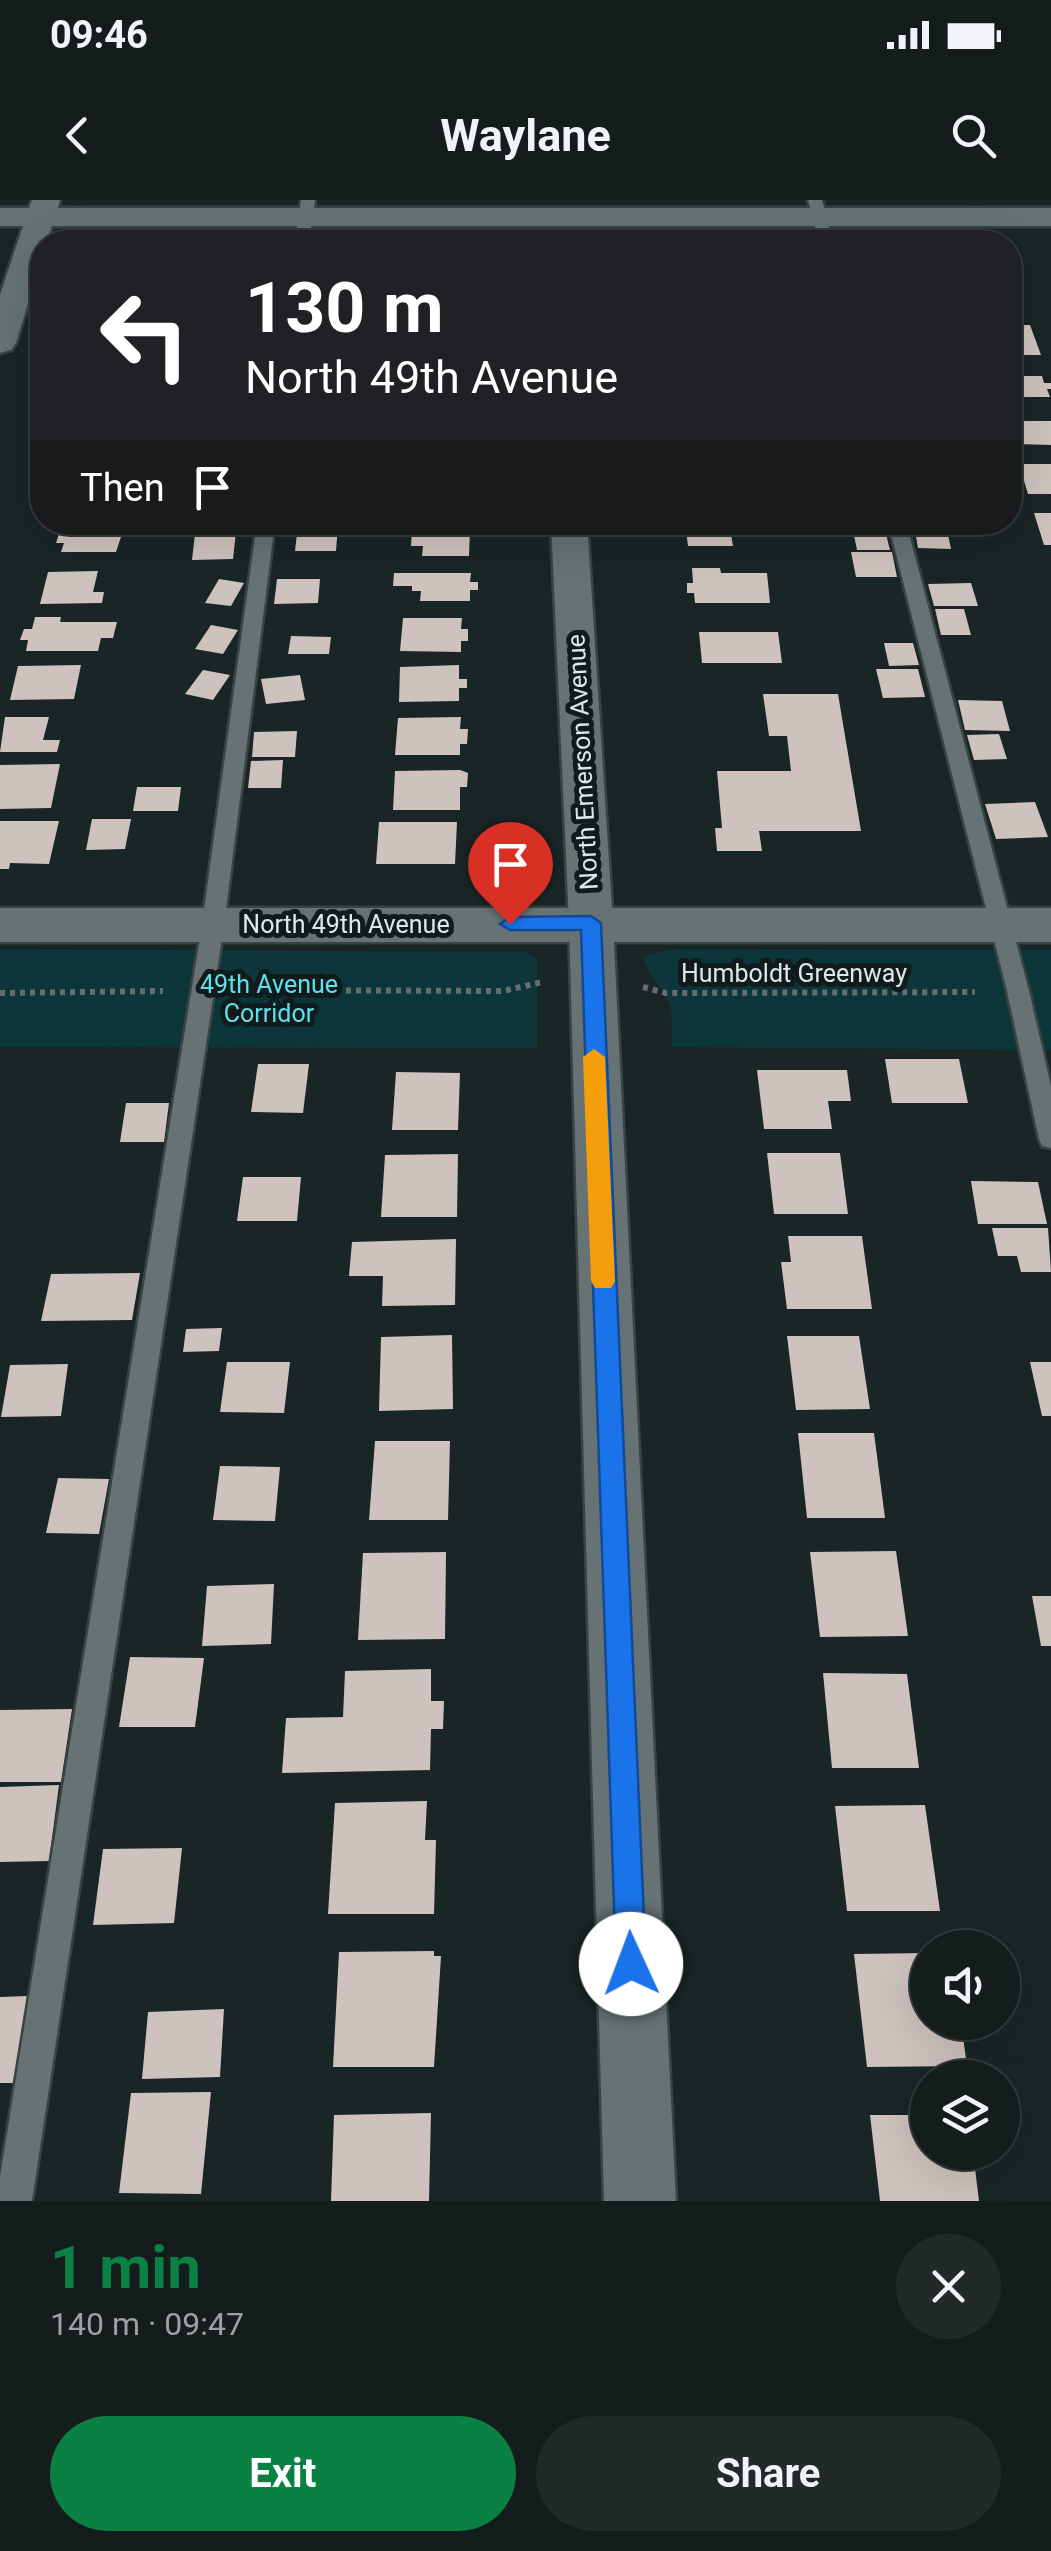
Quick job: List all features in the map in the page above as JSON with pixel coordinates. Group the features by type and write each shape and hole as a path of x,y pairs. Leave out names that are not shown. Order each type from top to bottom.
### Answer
{"street":[{"path":"0,217 43,208 305,220 1051,217"},
{"path":"0,343 30,249"},
{"name":"North Emerson Avenue","path":"570,535 591,923 640,2201"},
{"name":"North 49th Avenue","path":"0,926 1051,925"}],"lane":[{"path":"14,2201 213,925 264,535"},
{"path":"900,535 1018,992 1051,1140"}],"path":[{"name":"Humboldt Greenway","path":"0,993 503,991 556,979 616,979 666,993 1018,992"}],"green space":[{"name":"49th Avenue Corridor","path":"0,949 524,952 537,958 537,1048 0,1047"},
{"path":"671,949 1051,950 1051,1050 672,1047 671,1007 641,957"}],"building":[{"path":"1022,325 1030,325 1041,355 1022,355"},
{"path":"1022,376 1042,376 1044,383 1051,383 1051,389 1047,389 1050,397 1022,397"},
{"path":"1022,421 1051,421 1051,445 1022,444"},
{"path":"1022,464 1051,464 1051,494 1028,494"},
{"path":"1034,513 1051,513 1051,545 1044,545"},
{"path":"59,535 122,535 116,552 61,552 64,543 56,543"},
{"path":"195,535 236,535 233,559 192,560"},
{"path":"297,535 337,535 336,551 295,551"},
{"path":"412,535 470,535 469,556 422,556 423,546 411,546"},
{"path":"687,535 731,535 733,546 688,546"},
{"path":"854,535 886,535 890,550 857,550"},
{"path":"916,535 948,535 951,549 918,548"},
{"path":"851,552 892,552 897,577 856,577"},
{"path":"692,568 720,568 721,573 767,573 770,603 695,603 694,593 687,593 687,583 693,583"},
{"path":"98,571 93,592 104,592 102,603 40,604 48,572"},
{"path":"394,573 471,573 470,582 478,582 478,590 470,590 470,601 420,601 421,591 412,591 412,586 393,586"},
{"path":"219,579 244,583 231,606 205,603"},
{"path":"277,579 320,579 318,603 274,604"},
{"path":"971,583 978,606 934,606 928,584"},
{"path":"935,609 964,609 971,635 941,635"},
{"path":"35,617 61,617 60,622 117,622 113,638 101,638 98,651 26,651 28,640 20,640 24,629 32,629"},
{"path":"403,618 462,618 461,629 468,629 468,641 461,641 461,652 400,651"},
{"path":"211,625 238,630 223,654 195,649"},
{"path":"699,632 778,632 782,663 702,663"},
{"path":"291,636 331,637 329,654 288,654"},
{"path":"884,643 913,643 919,665 889,666"},
{"path":"81,665 74,699 10,700 18,666"},
{"path":"459,665 459,679 467,679 467,688 459,688 459,701 399,702 400,667"},
{"path":"876,669 918,669 925,697 883,698"},
{"path":"203,670 230,675 213,700 185,694"},
{"path":"300,675 305,700 266,704 261,679"},
{"path":"763,694 838,694 861,831 759,831 762,851 717,851 715,828 722,828 717,771 791,771 787,736 769,736"},
{"path":"958,700 1002,701 1010,731 965,730"},
{"path":"5,717 49,717 43,740 60,740 57,752 0,752"},
{"path":"461,717 460,729 468,729 467,744 460,744 460,755 395,755 398,718"},
{"path":"297,731 295,757 252,757 254,732"},
{"path":"999,734 1007,759 974,760 967,735"},
{"path":"283,760 281,788 248,788 251,761"},
{"path":"60,764 51,808 0,809 0,765"},
{"path":"395,771 468,773 467,787 460,787 460,810 393,810"},
{"path":"137,787 181,787 178,811 133,811"},
{"path":"1035,802 1048,837 996,839 985,804"},
{"path":"92,819 131,819 125,849 86,850"},
{"path":"0,821 59,821 49,864 10,863 9,869 0,869"},
{"path":"379,822 457,822 455,864 376,864"},
{"path":"885,1059 959,1059 968,1103 892,1103"},
{"path":"258,1064 309,1064 303,1113 251,1112"},
{"path":"757,1070 847,1070 851,1101 828,1101 832,1129 764,1129"},
{"path":"396,1072 460,1073 458,1130 392,1130"},
{"path":"126,1103 169,1103 164,1142 120,1142"},
{"path":"767,1153 840,1153 848,1214 774,1214"},
{"path":"458,1154 457,1217 381,1217 385,1155"},
{"path":"243,1177 301,1177 297,1221 237,1221"},
{"path":"971,1181 1038,1182 1047,1224 978,1224"},
{"path":"992,1228 1048,1228 1051,1272 1021,1272 1017,1256 998,1256"},
{"path":"788,1236 862,1236 872,1309 787,1309 781,1262 791,1262"},
{"path":"456,1239 455,1305 382,1306 383,1276 349,1276 352,1242"},
{"path":"140,1273 132,1320 41,1321 51,1274"},
{"path":"222,1328 219,1351 183,1352 186,1329"},
{"path":"452,1335 453,1409 379,1411 381,1337"},
{"path":"787,1336 859,1336 870,1409 796,1410"},
{"path":"227,1362 290,1362 284,1413 220,1412"},
{"path":"1030,1362 1051,1362 1051,1416 1042,1416"},
{"path":"68,1364 61,1416 1,1417 10,1365"},
{"path":"798,1433 874,1433 885,1518 807,1518"},
{"path":"375,1441 450,1441 448,1520 369,1520"},
{"path":"220,1466 280,1467 275,1521 213,1520"},
{"path":"58,1478 109,1479 99,1534 46,1533"},
{"path":"896,1551 908,1636 820,1637 810,1552"},
{"path":"446,1552 445,1639 358,1640 363,1553"},
{"path":"274,1584 271,1644 202,1646 207,1586"},
{"path":"1032,1596 1051,1596 1051,1646 1041,1646"},
{"path":"130,1657 204,1658 195,1727 119,1727"},
{"path":"431,1669 431,1701 444,1701 443,1729 431,1729 430,1770 282,1773 286,1718 343,1717 345,1671"},
{"path":"823,1673 907,1674 919,1768 832,1768"},
{"path":"72,1709 61,1782 0,1782 0,1710"},
{"path":"59,1785 49,1861 0,1862 0,1787"},
{"path":"427,1801 425,1840 436,1840 434,1914 328,1914 335,1803"},
{"path":"925,1805 940,1911 847,1911 835,1806"},
{"path":"182,1848 174,1923 93,1925 103,1849"},
{"path":"434,1951 434,1956 441,1956 434,2067 333,2067 339,1952"},
{"path":"910,1953 910,2040 963,2040 966,2060 910,2060 910,2067 867,2067 854,1954"},
{"path":"27,1996 15,2083 0,2083 0,1997"},
{"path":"224,2009 220,2077 142,2079 148,2012"},
{"path":"211,2092 201,2194 119,2193 131,2093"},
{"path":"431,2113 429,2201 331,2201 334,2115"},
{"path":"870,2115 910,2115 910,2170 975,2170 979,2201 880,2201"}],"slow traffic":[{"path":"594,1057 603,1281"}],"route":[{"path":"510,924 591,923 631,1964"}]}
